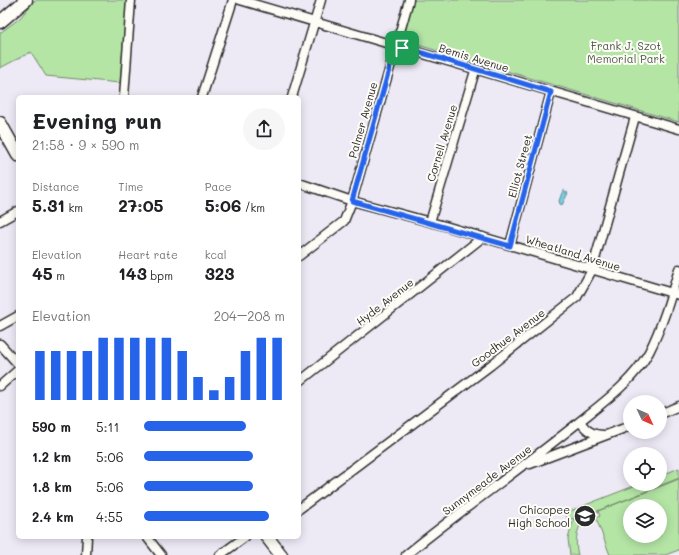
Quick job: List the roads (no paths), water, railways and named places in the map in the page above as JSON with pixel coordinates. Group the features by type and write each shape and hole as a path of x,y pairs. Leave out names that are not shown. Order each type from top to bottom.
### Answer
{"main road":[{"path":"0,22 26,0"},
{"path":"1,128 16,152"},
{"path":"269,539 281,555"}],"street":[{"path":"124,95 131,0"},
{"path":"203,95 233,0"},
{"name":"Bemis Avenue","path":"240,0 679,129"},
{"path":"293,95 321,0"},
{"name":"Palmer Avenue","path":"301,254 344,221 352,201 409,0"},
{"name":"Cornell Avenue","path":"430,222 475,70"},
{"name":"Elliot Street","path":"510,246 551,92"},
{"name":"Goodhue Avenue","path":"301,507 572,303 592,270 635,117"},
{"name":"Wheatland Avenue","path":"301,185 352,201 483,237 675,294"},
{"path":"0,221 16,212"},
{"name":"Hyde Avenue","path":"301,380 483,237"},
{"name":"Sunnymeade Avenue","path":"406,555 523,467 618,390 635,372 649,352 675,294 679,269"},
{"path":"0,326 16,317"},
{"path":"0,344 16,362"},
{"path":"0,386 16,372"},
{"path":"667,411 679,406"},
{"path":"580,421 590,432 597,435 607,435"},
{"path":"523,467 623,429"},
{"path":"86,539 86,555"},
{"path":"149,539 161,555"},
{"path":"220,555 242,539"}],"water":[{"path":"563,190 568,193 562,205 559,201"}],"place":[{"name":"Chicopee High School","path":"585,516"}],"park label":[{"name":"Frank J. Szot Memorial Park","path":"626,52"}]}
